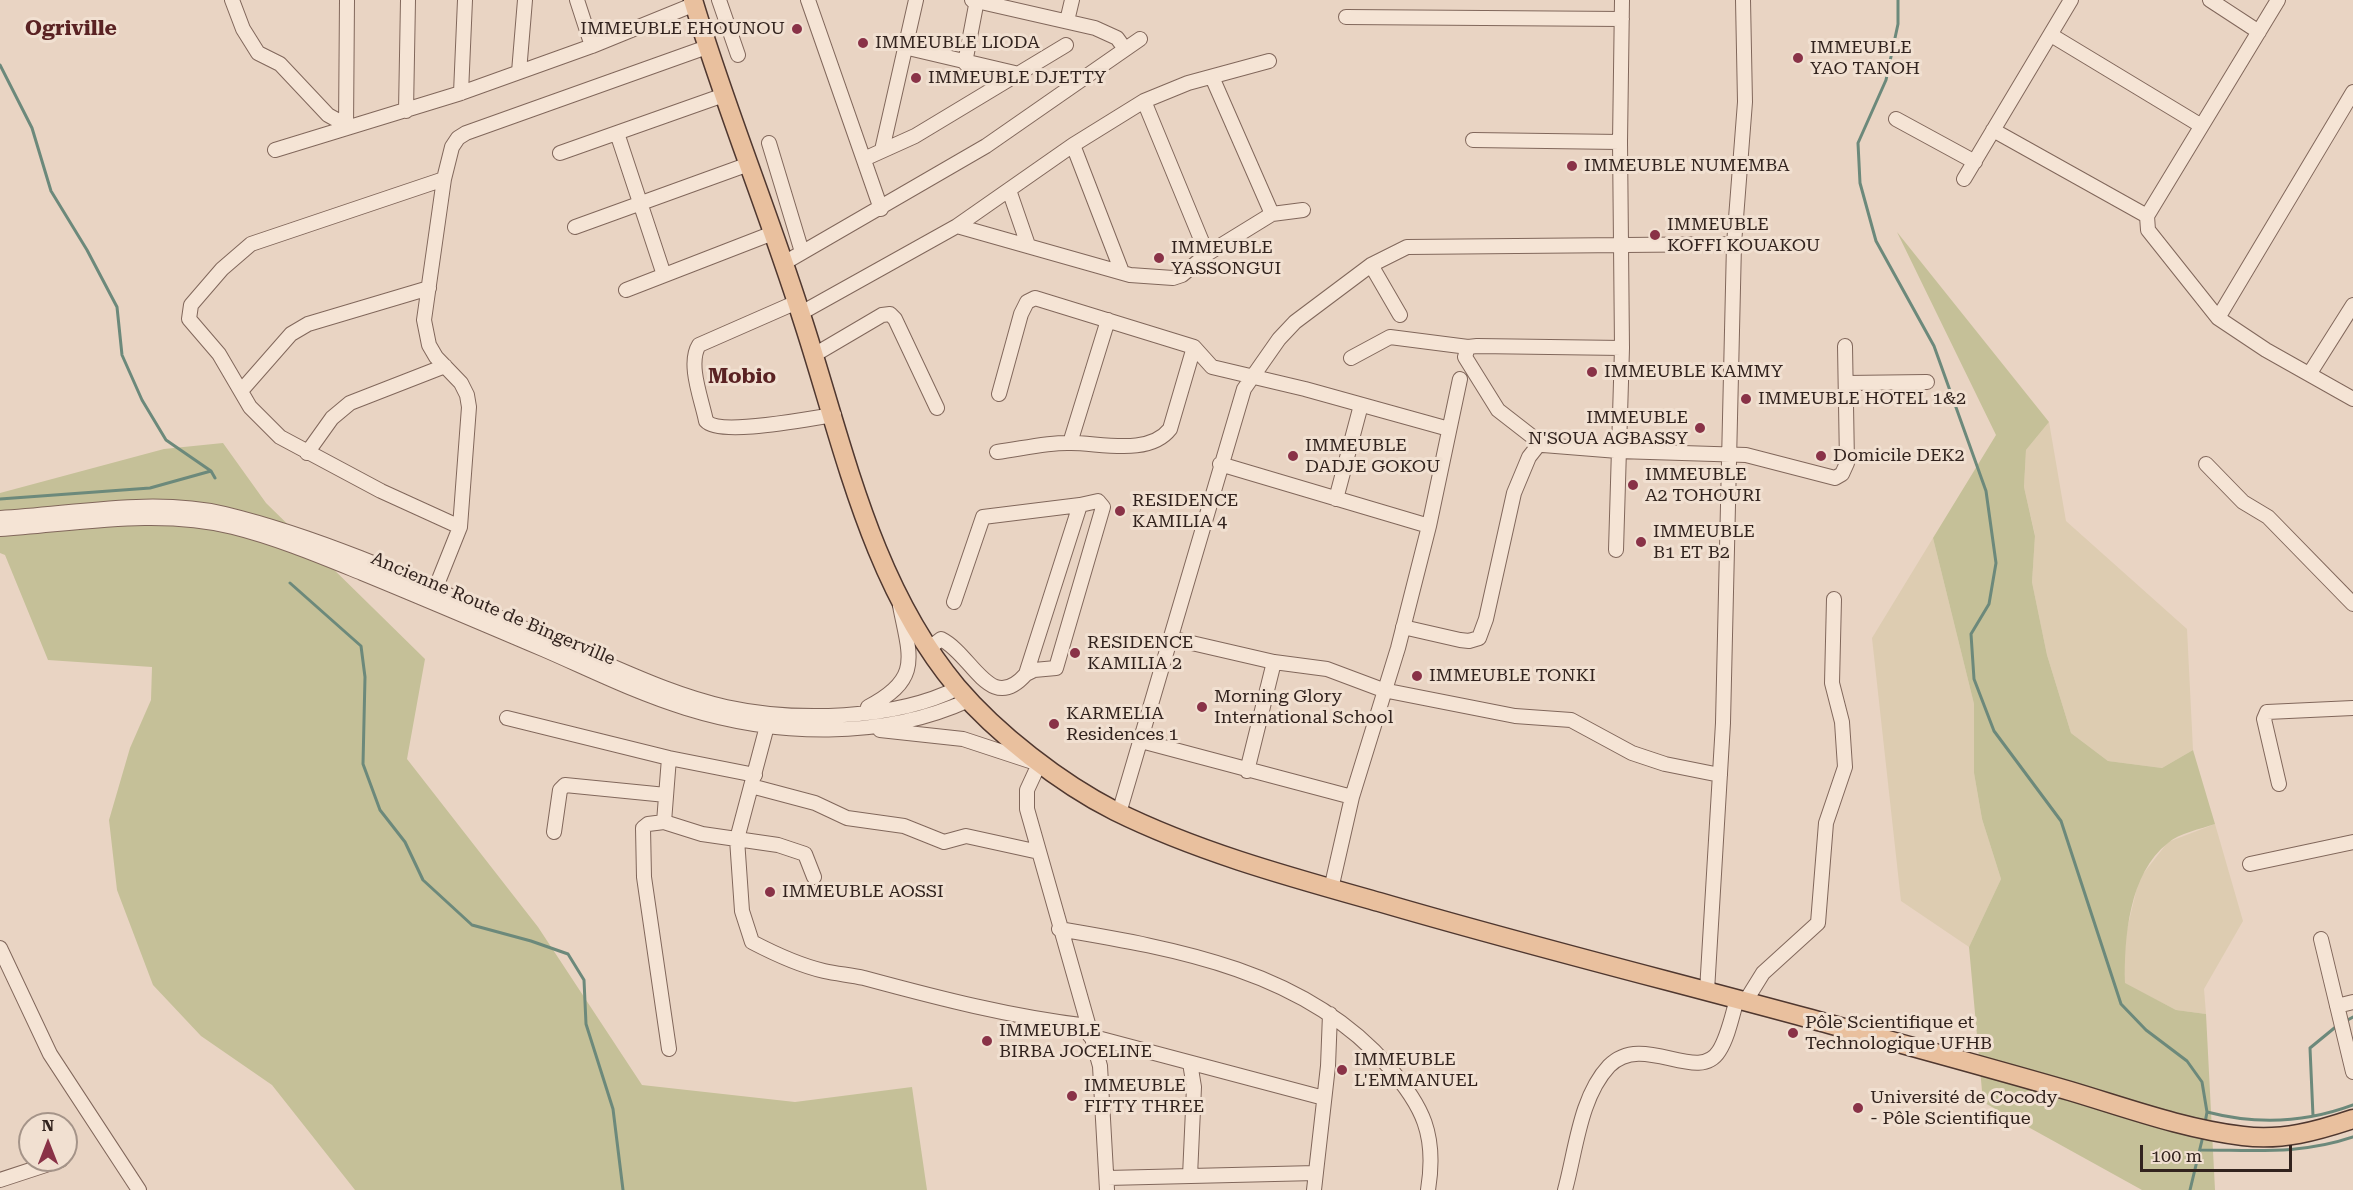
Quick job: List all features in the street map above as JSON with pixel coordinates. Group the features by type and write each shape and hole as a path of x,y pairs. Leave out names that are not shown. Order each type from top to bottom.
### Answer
{"main road":[{"path":"694,2 707,47 799,307 874,541 898,598 928,649 964,694 1039,764 1119,813 1234,858 1507,939 1707,991 2198,1128 2278,1137 2317,1131 2353,1119"}],"street":[{"path":"232,0 243,29 258,53 280,64 328,115 346,126"},
{"path":"346,126 347,0"},
{"path":"406,111 408,0"},
{"path":"462,93 465,0"},
{"path":"519,72 525,0"},
{"path":"577,0 592,45"},
{"path":"719,0 738,55"},
{"path":"808,0 881,209"},
{"path":"882,150 916,0"},
{"path":"965,63 976,0 1035,6 1067,21 1107,32 1125,48"},
{"path":"1067,21 1072,0"},
{"path":"1616,550 1617,451 1622,348 1620,142 1622,0"},
{"path":"1707,991 1720,775 1734,244 1745,102 1743,0"},
{"path":"1964,180 2071,0"},
{"path":"2210,0 2259,32"},
{"path":"2278,0 2200,125 2147,216 2148,230 2218,318 2266,350 2353,399"},
{"path":"275,150 346,126 406,111 462,93 592,45 694,2"},
{"path":"1346,17 1622,19"},
{"path":"2051,35 2200,125"},
{"path":"784,263 881,209 986,146 1140,39"},
{"path":"864,159 915,136 1066,45"},
{"name":"Ancienne Route de Bingerville","path":"433,596 460,527 469,407 467,395 461,383 429,345 424,320 444,180 452,147 458,138 466,133 707,47"},
{"path":"904,47 1019,74"},
{"path":"834,415 745,426 715,427 706,421 694,352 699,345 799,307 957,226 1073,145 1144,101 1171,88 1269,61"},
{"path":"1212,77 1272,214"},
{"path":"2218,318 2353,92"},
{"path":"560,153 724,95"},
{"path":"1144,101 1207,254"},
{"path":"1896,119 1975,162"},
{"path":"1993,130 2147,216"},
{"path":"617,133 664,275"},
{"path":"1473,140 1620,142"},
{"path":"769,143 802,252"},
{"path":"1073,145 1122,272"},
{"path":"575,227 749,164"},
{"path":"444,180 263,238 251,244 222,269 191,305 189,320 219,354 250,407 280,437 381,491 460,527"},
{"path":"1008,190 1028,245"},
{"path":"957,226 1137,276 1173,278 1272,214 1303,210"},
{"path":"626,290 773,233"},
{"path":"1119,813 1244,390 1286,330 1371,265 1398,250 1416,246 1734,244"},
{"path":"1371,265 1400,315"},
{"path":"241,391 291,333 308,324 429,288"},
{"path":"999,394 1027,302 1035,298 1194,347 1212,367 1253,375 1449,429"},
{"path":"2310,373 2353,305"},
{"path":"814,355 882,315 890,315 895,319 937,408"},
{"path":"1070,443 1108,321"},
{"path":"1351,358 1390,337 1468,346 1622,348"},
{"path":"1468,346 1465,357 1498,410 1540,443 1617,451 1728,453 1776,461 1804,472 1835,478 1842,474 1847,463 1845,346"},
{"path":"997,452 1070,443 1108,446 1146,443 1162,439 1170,429 1194,347"},
{"path":"308,453 332,418 350,403 445,366"},
{"path":"1331,888 1352,797 1403,627 1429,526 1460,379"},
{"path":"1846,383 1928,382"},
{"path":"1336,499 1362,405"},
{"path":"1403,627 1460,640 1469,641 1479,638 1486,619 1514,493 1529,457 1540,443"},
{"path":"2206,464 2243,502 2268,517 2353,604"},
{"path":"1220,465 1429,526"},
{"path":"954,603 983,517 1098,501 1103,507 1056,668 1034,670 1026,674"},
{"path":"928,649 941,639 954,647 992,687 1003,689 1017,685 1026,674 1080,505"},
{"name":"Ancienne Route de Bingerville","path":"0,518 131,507 183,508 224,514 313,542 646,694 722,718 767,726 858,729 947,710 964,694"},
{"name":"Ancienne Route de Bingerville","path":"0,529 132,519 182,519 232,526 433,596 693,698 761,713 857,713 964,694"},
{"path":"857,713 891,695 905,677 909,654 898,598"},
{"path":"1565,1190 1588,1101 1609,1066 1624,1056 1636,1052 1695,1064 1712,1058 1722,1045 1741,1001 1763,973 1818,923 1827,823 1845,767 1842,722 1832,683 1834,599"},
{"path":"1170,638 1274,662 1327,669 1383,690 1515,716 1571,720 1632,753 1665,764 1720,775"},
{"path":"1247,771 1274,662"},
{"path":"2278,784 2264,719 2266,712 2353,708"},
{"path":"507,718 753,781 815,803 848,818 904,826 944,842 966,836 1039,852"},
{"path":"767,726 737,839 742,911 752,942 822,971 861,977 934,998 1089,1031 1190,1063 1324,1098"},
{"path":"858,729 963,739 1039,764 1027,790 1027,809 1059,929 1100,1066 1107,1184 1190,1176 1316,1173"},
{"path":"1142,741 1247,771 1352,797"},
{"path":"664,822 669,758"},
{"path":"554,832 560,790 565,785 666,795"},
{"path":"669,1049 644,877 642,833 648,824 664,822 702,834 778,844 805,854 814,877"},
{"path":"2250,864 2353,842"},
{"path":"1059,929 1136,942 1209,961 1289,990 1354,1030 1406,1086 1421,1108 1428,1130 1430,1177 1428,1190"},
{"path":"2321,939 2353,1072"},
{"path":"0,948 50,1054 139,1190"},
{"path":"2337,1006 2353,1002"},
{"path":"1314,1190 1330,1014"},
{"path":"1190,1063 1194,1088 1190,1176"},
{"path":"0,1180 24,1172"}],"shaded area":[{"path":"1897,232 2049,422 2026,450 2024,487 2035,536 2032,582 2047,655 2071,733 2108,761 2162,768 2193,750 2215,824 2184,834 2168,843 2145,871 2131,907 2126,946 2125,983 2176,1010 2206,1014 2215,1190 2142,1190 1983,1102 1969,947 2001,879 1982,819 1974,773 1974,704 1933,538 1996,435"},
{"path":"2049,422 2066,521 2187,629 2193,750 2162,768 2108,761 2071,733 2047,655 2032,582 2035,535 2024,487 2026,450"},
{"path":"223,443 266,503 425,659 407,759 538,927 642,1085 795,1102 912,1087 927,1190 355,1190 272,1085 201,1036 153,985 117,890 109,820 130,748 151,700 152,667 48,660 5,555 0,553 0,493 164,449"},
{"path":"1933,538 1974,704 1974,773 1982,819 2001,879 1969,947 1901,901 1872,638"},
{"path":"2215,824 2243,921 2204,989 2206,1014 2176,1010 2125,984 2124,942 2139,879 2168,842"}],"waterway":[{"path":"1898,0 1898,24 1886,80 1858,143 1860,183 1876,241 1934,346 1986,491 1996,563 1989,604 1971,634 1974,679 1994,731 2061,821 2121,1004 2146,1030 2187,1061 2202,1082 2207,1112 2205,1123"},
{"path":"0,65 32,128 51,191 87,250 117,307 122,355 142,400 166,440 211,471"},
{"path":"0,499 150,488 211,471 215,478"},
{"path":"290,583 361,646 365,677 363,764 380,810 405,842 423,880 472,925 568,954 584,980 586,1024 613,1109 623,1190"},
{"path":"2344,1022 2353,1017"},
{"path":"2313,1116 2310,1048 2338,1025"},
{"path":"2207,1112 2244,1119 2281,1120 2317,1116 2353,1105"},
{"path":"2190,1190 2203,1136"},
{"path":"2201,1150 2296,1149 2353,1137"}],"place":[{"name":"IMMEUBLE EHOUNOU","path":"797,29"},
{"name":"IMMEUBLE LIODA","path":"863,43"},
{"name":"IMMEUBLE YAO TANOH","path":"1798,58"},
{"name":"IMMEUBLE DJETTY","path":"916,78"},
{"name":"IMMEUBLE NUMEMBA","path":"1572,166"},
{"name":"IMMEUBLE KOFFI KOUAKOU","path":"1655,235"},
{"name":"IMMEUBLE YASSONGUI","path":"1159,258"},
{"name":"IMMEUBLE KAMMY","path":"1592,372"},
{"name":"IMMEUBLE HOTEL 1&2","path":"1746,399"},
{"name":"IMMEUBLE N'SOUA AGBASSY","path":"1700,428"},
{"name":"IMMEUBLE DADJE GOKOU","path":"1293,456"},
{"name":"Domicile DEK2","path":"1821,456"},
{"name":"IMMEUBLE A2 TOHOURI","path":"1633,485"},
{"name":"RESIDENCE KAMILIA 4","path":"1120,511"},
{"name":"IMMEUBLE B1 ET B2","path":"1641,542"},
{"name":"RESIDENCE KAMILIA 2","path":"1075,653"},
{"name":"IMMEUBLE TONKI","path":"1417,676"},
{"name":"Morning Glory International School","path":"1202,707"},
{"name":"KARMELIA Residences 1","path":"1054,724"},
{"name":"IMMEUBLE AOSSI","path":"770,892"},
{"name":"Pôle Scientifique et Technologique UFHB","path":"1793,1033"},
{"name":"IMMEUBLE BIRBA JOCELINE","path":"987,1041"},
{"name":"IMMEUBLE L'EMMANUEL","path":"1342,1070"},
{"name":"IMMEUBLE FIFTY THREE","path":"1072,1096"},
{"name":"Université de Cocody - Pôle Scientifique","path":"1858,1108"}],"district":[{"name":"Ogriville","path":"71,29"},
{"name":"Mobio","path":"742,377"}]}
